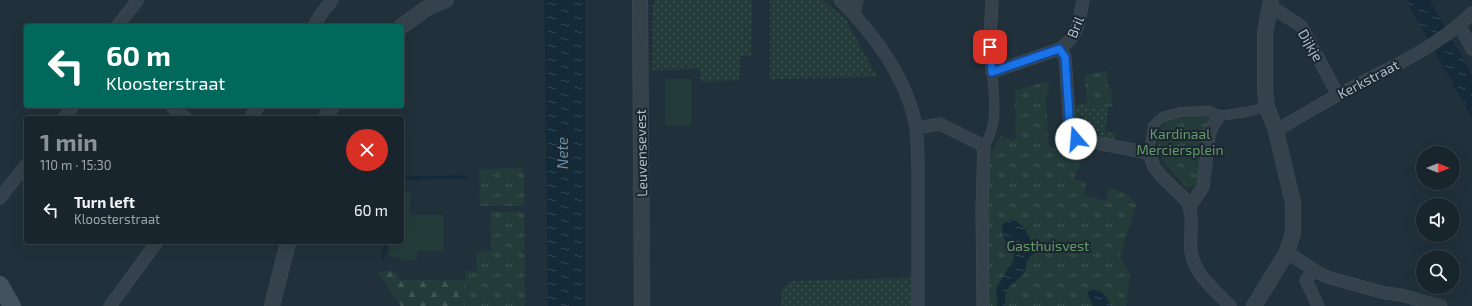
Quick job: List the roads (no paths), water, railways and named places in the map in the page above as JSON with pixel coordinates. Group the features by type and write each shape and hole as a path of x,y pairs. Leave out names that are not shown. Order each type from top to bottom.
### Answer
{"main road":[{"path":"0,285 12,306"}],"street":[{"path":"119,24 138,0"},
{"path":"404,25 427,8 446,0"},
{"path":"630,0 635,0"},
{"name":"Leuvensevest","path":"640,0 642,306"},
{"path":"840,0 854,14 895,69 908,99 916,128 918,175 918,306"},
{"path":"854,14 857,0"},
{"path":"983,306 982,208 984,146 993,129 994,109 990,38 992,0"},
{"name":"Bril","path":"1059,49 1069,43 1074,36 1084,0"},
{"path":"315,24 326,2"},
{"path":"1254,306 1287,252 1293,233 1293,203 1276,130 1267,106 1265,90 1266,33 1271,3"},
{"name":"Dijkje","path":"1271,3 1301,26 1338,95"},
{"name":"Kerkstraat","path":"1276,130 1338,95 1429,48 1456,29 1472,13"},
{"path":"1456,29 1472,49"},
{"path":"992,72 1059,49 1065,57 1070,130 1076,139 1149,153"},
{"path":"1230,306 1201,274 1194,263 1191,251 1192,220 1190,206 1154,167 1149,153 1153,126 1162,117 1180,112 1210,111 1219,116 1246,112 1267,106"},
{"path":"174,108 184,116"},
{"path":"1190,206 1202,187 1209,136 1212,127 1219,116"},
{"path":"916,128 940,124 984,146"},
{"path":"0,198 24,168"},
{"path":"110,306 156,244"},
{"path":"272,306 288,244"},
{"path":"1287,252 1327,277 1386,294 1401,294 1441,306"},
{"path":"1314,270 1306,280 1318,306"}],"water":[{"name":"Nete","path":"544,0 585,0 585,306 548,306"},
{"path":"1406,0 1430,0 1472,75 1472,118"},
{"path":"1009,220 1019,223 1027,232 1032,243 1034,254 1028,259 1024,273 1007,290 1005,294 1006,306 997,306 996,288 1013,261 1014,252 1003,236 1002,232 1003,224"},
{"path":"1092,289 1102,292 1112,306 1093,306 1087,293"}],"waterway":[{"path":"404,178 466,177"},
{"path":"383,257 386,244"}],"park label":[{"name":"Kardinaal Merciersplein","path":"1180,142"},
{"name":"Gasthuisvest","path":"1048,245"}]}
